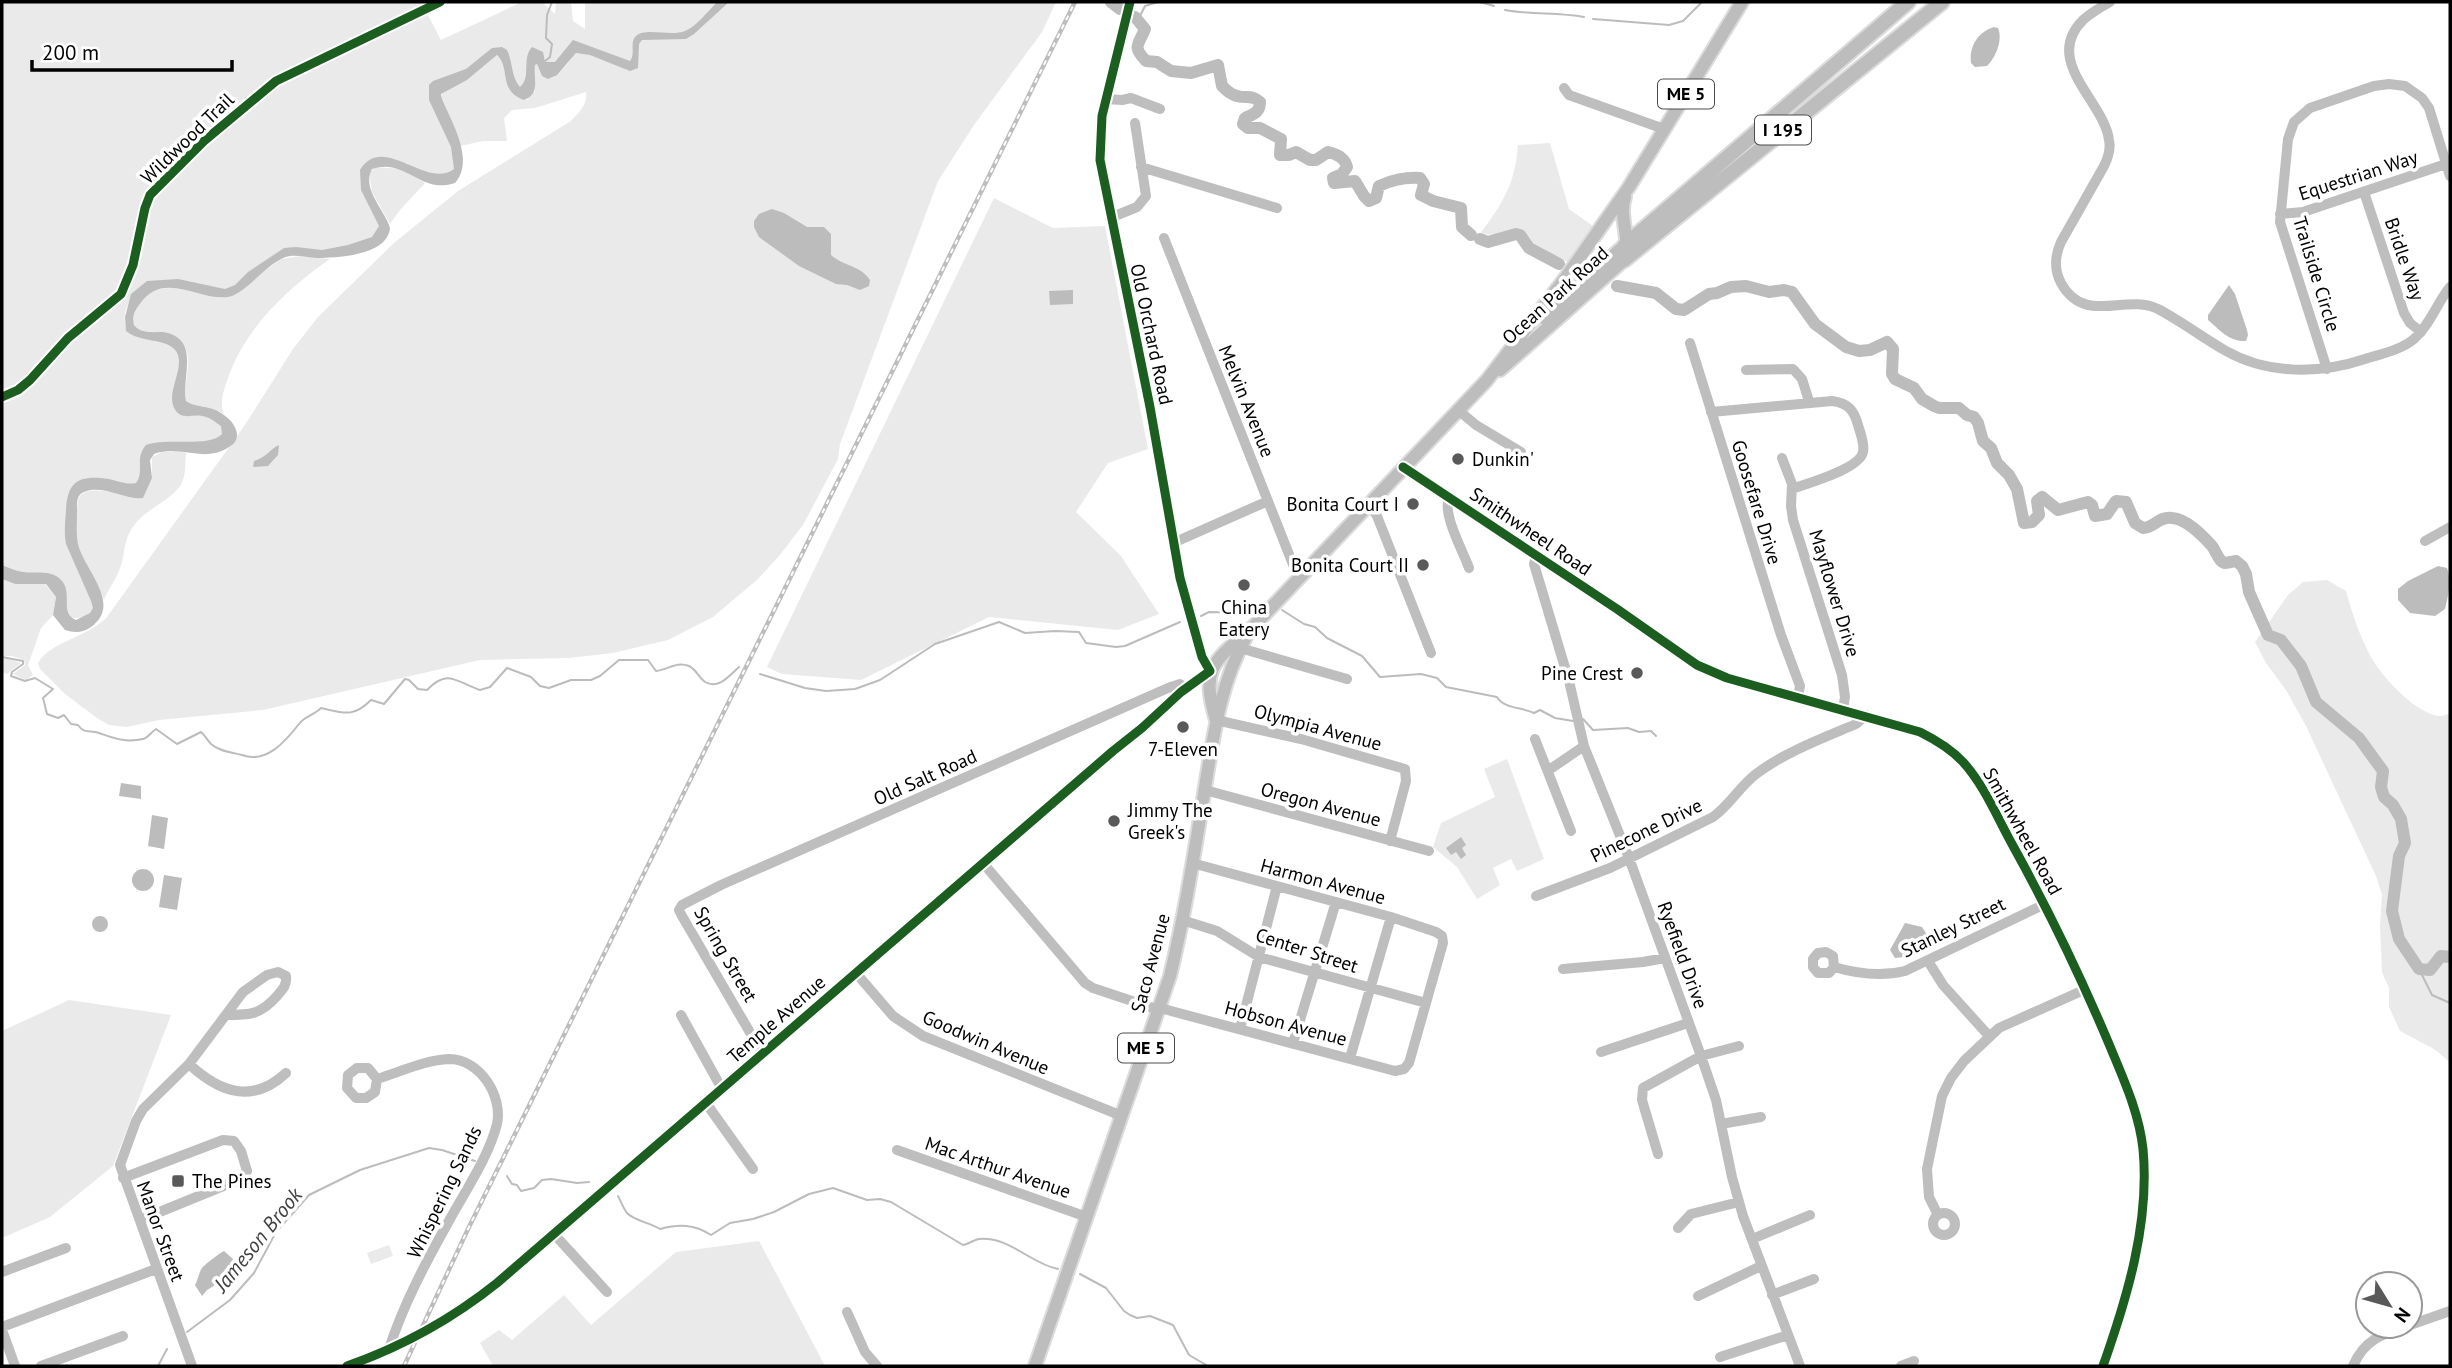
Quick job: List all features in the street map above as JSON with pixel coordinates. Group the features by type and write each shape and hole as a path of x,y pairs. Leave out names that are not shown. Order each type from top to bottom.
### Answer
{"highway":[{"name":"I 195","path":"1625,245 1908,2"},
{"name":"I 195","path":"1624,260 1942,2"}],"main road":[{"name":"Ocean Park Road","path":"1250,630 1487,380 1629,187 1742,2"},
{"name":"Ocean Park Road","path":"1487,380 1515,359 1546,328 1624,260 1626,253 1623,202 1629,187"},
{"path":"1605,222 1614,221 1623,226"},
{"path":"1508,353 1566,296 1625,245"},
{"path":"1210,671 1221,655 1250,630"},
{"name":"Saco Avenue","path":"1035,1366 1173,962 1216,720 1225,683 1250,630"},
{"path":"1210,671 1220,671 1225,683"},
{"name":"Saco Avenue","path":"1210,671 1211,705 1216,720"}],"street":[{"name":"Old Orchard Road","path":"1130,2 1106,99 1101,128 1100,160 1149,400 1173,543 1191,622 1203,661 1210,671"},
{"path":"2110,2 2081,22 2071,43 2072,66 2105,127 2110,146 2104,166 2059,246 2056,266 2062,285 2072,296 2088,305 2153,307 2226,351 2250,361 2295,370 2327,369 2403,346 2421,332 2450,287"},
{"name":"Trailside Circle","path":"2327,369 2285,241 2280,214 2288,139 2296,120 2310,108 2374,86 2383,83 2400,85 2422,98 2429,108 2450,176"},
{"path":"1564,88 1571,96 1664,129"},
{"path":"1106,99 1122,100 1131,97 1160,109"},
{"path":"1110,218 1143,202 1146,193 1135,123"},
{"name":"Equestrian Way","path":"2280,214 2304,212 2446,164"},
{"path":"1141,167 1277,208"},
{"name":"Bridle Way","path":"2364,192 2404,313 2410,323 2421,332"},
{"name":"Melvin Avenue","path":"1164,238 1294,568 1300,576"},
{"name":"Goosefare Drive","path":"1690,343 1800,686 1798,697"},
{"path":"1746,370 1793,369 1802,379 1809,401"},
{"path":"1711,412 1809,401 1846,404 1856,416 1863,453 1856,463 1793,489"},
{"path":"1458,410 1476,425 1521,452"},
{"name":"Mayflower Drive","path":"1782,458 1793,489 1793,520 1840,667 1844,690 1843,709"},
{"name":"Smithwheel Road","path":"1403,467 1634,620 1691,662 1722,676 1920,732 1944,746 1964,764 2045,904 2086,989 2130,1097 2140,1129 2143,1164 2140,1218 2132,1273 2125,1303 2103,1366"},
{"path":"1449,498 1449,517 1469,568"},
{"path":"1173,543 1268,501"},
{"path":"1369,504 1377,516 1431,653"},
{"path":"2425,541 2450,527"},
{"name":"Ryefield Drive","path":"1536,556 1534,564 1569,681 1584,746 1629,858 1701,1056 1721,1124 1739,1202 1800,1366"},
{"path":"1240,648 1347,679"},
{"name":"Temple Avenue","path":"347,1366 413,1338 471,1303 1210,671"},
{"path":"1783,693 1793,671"},
{"path":"1187,688 1225,683"},
{"name":"Old Salt Road","path":"680,908 721,885 1168,688 1180,684 1187,688"},
{"name":"Pinecone Drive","path":"1536,895 1610,868 1713,817 1740,788 1768,766 1856,724 1866,715"},
{"name":"Olympia Avenue","path":"1216,720 1405,769 1407,774 1390,841"},
{"path":"1535,739 1571,831"},
{"path":"1549,770 1584,746"},
{"name":"Oregon Avenue","path":"1205,790 1429,851"},
{"name":"Hobson Avenue","path":"983,863 1085,984 1102,992 1395,1071 1404,1069 1409,1063 1426,1003"},
{"name":"Harmon Avenue","path":"1192,863 1391,917 1436,932 1443,937 1443,943 1426,1003"},
{"path":"1240,1029 1277,886"},
{"path":"1293,1043 1336,902"},
{"name":"Stanley Street","path":"1834,967 1866,974 1905,971 2045,904"},
{"name":"Spring Street","path":"680,908 681,916 762,1054"},
{"path":"1350,1058 1391,917"},
{"name":"Center Street","path":"1182,920 1217,931 1259,957 1426,1003"},
{"path":"1563,968 1665,958"},
{"path":"1928,961 1943,985 1989,1036"},
{"name":"Manor Street","path":"192,1366 120,1165 139,1114 189,1065 235,1002 255,982 275,972 282,972 286,976 285,986 264,1009 251,1014 226,1015"},
{"name":"Goodwin Avenue","path":"856,973 893,1016 923,1036 1122,1116"},
{"path":"1938,1214 1929,1197 1927,1178 1942,1096 1955,1072 1989,1036 2006,1023 2086,989"},
{"path":"681,1016 722,1089"},
{"path":"1601,1052 1688,1023"},
{"path":"1658,1154 1642,1100 1642,1090 1648,1083 1701,1056 1739,1046"},
{"name":"Whispering Sands","path":"377,1079 440,1060 458,1060 474,1068 488,1083 496,1098 498,1112 495,1129 474,1176 425,1269 389,1349"},
{"path":"189,1065 212,1083 242,1092 267,1087 286,1073"},
{"path":"706,1103 753,1169"},
{"path":"1721,1124 1761,1116"},
{"path":"124,1178 223,1140 234,1141 242,1151 247,1171 243,1178 140,1220"},
{"name":"Mac Arthur Avenue","path":"897,1150 1087,1217"},
{"path":"1678,1228 1693,1213 1739,1202"},
{"path":"1752,1239 1810,1215"},
{"path":"554,1234 607,1292"},
{"path":"2,1272 66,1248"},
{"path":"1698,1296 1761,1266"},
{"path":"15,1366 2,1328 156,1269"},
{"path":"1772,1294 1814,1279"},
{"path":"2424,1321 2450,1311"},
{"path":"847,1312 865,1352 877,1366"},
{"path":"1720,1357 1788,1335"},
{"path":"41,1366 123,1336"},
{"path":"2353,1366 2357,1356 2371,1340"},
{"path":"1901,1366 1914,1361"}],"shaded area":[{"path":"2,2 421,2 441,40 522,2 542,2 555,14 556,2 571,2 573,21 585,29 585,2 1056,2 1042,32 974,125 938,181 840,444 838,459 803,525 758,579 713,617 668,640 613,653 569,658 480,660 263,710 159,720 127,727 109,725 97,718 65,694 40,669 38,663 51,649 90,630 107,617 245,425 293,349 318,317 394,243 458,191 571,121 586,100 586,92 535,108 512,110 504,118 507,141 483,141 460,146 442,99 442,92 467,80 497,55 513,94 527,100 535,91 534,65 537,64 542,76 552,76 576,53 586,54 586,47 572,46 564,58 551,67 541,64 537,52 531,52 527,84 519,91 498,48 493,48 467,72 433,88 432,95 454,142 456,166 450,174 438,177 395,164 376,163 364,167 365,190 381,226 377,236 371,240 326,252 284,251 230,289 222,291 163,282 142,289 133,297 125,312 126,328 166,340 178,351 181,373 178,406 220,418 227,427 225,437 217,443 153,444 142,453 142,481 138,486 90,484 74,488 68,522 69,539 96,605 93,614 74,618 62,613 61,595 54,580 2,569"},
{"path":"717,2 729,2 686,39 642,40 639,44 638,68 630,71 590,55 576,53 557,75 548,79 542,76 537,64 535,65 533,94 524,100 511,91 497,55 467,80 441,94 460,141 463,164 461,174 455,183 443,185 422,181 394,168 372,169 369,184 390,228 381,244 372,249 337,257 282,258 243,290 228,297 170,288 148,294 135,312 134,325 143,331 171,334 179,339 187,354 186,401 217,410 227,417 235,428 236,440 229,447 210,454 173,451 154,454 150,460 152,478 143,498 99,490 80,495 77,506 78,544 103,597 100,618 88,629 78,632 65,630 53,615 56,597 46,584 15,584 2,579 2,565 20,572 54,575 65,586 67,608 71,617 76,620 90,613 93,608 91,601 65,540 67,501 72,486 90,478 136,483 140,474 142,450 146,445 198,442 222,434 221,426 210,419 185,416 176,411 172,397 179,365 176,351 166,344 126,331 125,317 131,294 147,281 178,279 225,289 235,285 248,272 284,248 322,250 372,237 379,226 361,190 360,170 369,160 380,157 392,159 431,173 443,174 454,169 451,147 429,100 429,85 433,81 466,69 492,48 502,47 507,50 520,87 524,83 527,57 532,47 543,52 545,62 555,62 573,40 630,61 633,42 640,33 685,31"},
{"path":"1998,28 1999,33 1996,53 1987,66 1975,67 1971,63 1973,45 1983,32"},
{"path":"1550,143 1569,209 1593,226 1567,262 1533,244 1521,230 1515,229 1498,235 1480,234 1495,213 1511,182 1518,145"},
{"path":"375,167 402,169 425,183 390,224 372,192 369,173"},
{"path":"994,198 1053,228 1105,226 1148,449 1108,463 1076,512 1121,556 1159,614 1118,630 989,617 861,680 782,674 767,667"},
{"path":"772,209 807,227 824,227 831,234 831,255 866,275 870,280 869,286 860,290 836,284 799,266 759,237 754,221 759,214"},
{"path":"300,256 330,259 284,296 245,342 225,387 222,401 224,414 186,401 188,358 183,344 171,335 138,328 133,320 140,303 148,294 158,289 170,288 229,297 281,259"},
{"path":"2229,285 2235,294 2247,330 2246,341 2230,337 2208,320 2208,315"},
{"path":"1073,290 1073,304 1050,305 1049,291"},
{"path":"279,445 278,455 268,466 253,467 254,461"},
{"path":"162,452 186,453 183,480 175,492 140,518 131,530 119,571 104,600 78,545 78,500 84,493 97,490 132,498 152,478 152,457"},
{"path":"2438,566 2447,568 2449,578 2445,609 2435,616 2410,613 2398,600 2398,589"},
{"path":"2,579 15,584 45,584 56,597 53,615 41,628 28,665 33,675 26,680 13,674 25,665 24,660 2,656"},
{"path":"2327,580 2346,591 2367,649 2391,684 2411,702 2431,714 2440,716 2450,713 2450,1062 2434,1049 2400,1031 2389,1007 2389,988 2382,972 2382,895 2376,876 2306,726 2255,642 2288,595 2303,582"},
{"path":"6,658 21,663 7,674 2,672 2,660"},
{"path":"1507,759 1544,859 1517,871 1511,859 1493,868 1500,885 1477,899 1457,867 1433,847 1441,823 1495,797 1484,769"},
{"path":"121,783 141,786 141,799 119,796"},
{"path":"152,815 168,818 164,849 148,846"},
{"path":"1461,837 1466,845 1462,848 1466,855 1461,859 1456,852 1451,855 1446,848"},
{"path":"143,869 151,872 154,880 151,888 143,891 135,888 132,880 135,872"},
{"path":"164,875 182,878 177,910 159,907"},
{"path":"97,916 103,916 108,924 106,930 97,932 92,927 92,921"},
{"path":"1905,923 1922,927 1937,946 1912,956 1895,958 1890,950"},
{"path":"69,1000 171,1015 113,1166 50,1217 2,1238 2,1031"},
{"path":"759,1241 825,1366 493,1366 480,1343 499,1330 512,1340 564,1295 591,1325 676,1252"},
{"path":"389,1245 393,1256 371,1264 367,1253"},
{"path":"224,1251 233,1259 225,1279 202,1296 195,1285 201,1270"}],"waterway":[{"path":"544,62 550,57 552,44 546,38 547,15 552,2"},
{"path":"1111,2 1120,9"},
{"path":"1138,20 1145,6 1158,2"},
{"path":"1480,2 1494,6"},
{"path":"1593,19 1669,25 1683,21 1702,2"},
{"path":"1505,10 1584,17"},
{"path":"1135,17 1145,29 1138,49 1146,61 1157,62 1171,71 1191,73 1218,65 1225,89 1240,97 1251,97 1260,102 1257,111 1245,118 1243,124 1248,128 1260,128 1281,139 1280,155 1296,152 1310,160 1316,160 1328,152 1337,155 1347,167 1342,174 1333,178 1334,183 1355,181 1369,201 1376,198 1379,186 1399,179 1420,178 1424,184 1421,195 1461,208 1462,227 1471,235"},
{"path":"1480,239 1488,242 1520,235 1529,248 1559,264"},
{"path":"1617,286 1656,293 1676,309 1684,310 1709,294 1731,287 1746,286 1769,292 1792,292 1815,324 1846,347 1859,351 1870,350 1887,342 1893,349 1892,374 1895,379 1914,388 1922,399 1934,406 1959,408 1974,417 1983,441 1991,448 1997,463 2009,475 2017,489 2024,523 2032,522 2039,515 2037,501 2042,497 2058,510 2088,502 2092,505 2095,516 2107,514 2116,501 2126,502 2135,523 2143,528 2167,518 2178,519 2199,533 2223,562 2236,561 2246,574 2249,592 2268,635 2281,640 2301,666 2316,702 2359,738 2383,771 2381,787 2384,797 2393,805 2401,819 2405,843 2399,856 2392,911 2399,939 2419,969 2430,970 2441,956 2450,957"},
{"path":"1282,610 1362,656 1380,677 1421,674 1437,678 1446,687 1497,697 1509,706 1534,713 1540,710 1555,718 1573,721"},
{"path":"1201,616 1209,612 1246,613"},
{"path":"760,674 805,688 826,691 855,689 880,680 935,644 999,622 1025,633 1079,632 1086,643 1116,647 1125,646 1180,622"},
{"path":"2,657 23,661 11,676 25,681 35,678 53,689 43,698 47,714 58,718 64,715 71,724 78,725 85,731 131,740 145,738 156,729 177,744 201,732 218,749 251,757 274,750 301,722 321,708 348,713 359,710 371,700 384,704 405,679 418,689 427,690 434,683 447,678 480,690 490,687 507,668 531,677 540,686 549,688 571,680 591,680 619,660 648,660 656,671 676,665 689,666 705,682 715,684 739,667"},
{"path":"1583,719 1593,730 1628,728 1639,732 1651,731 1656,736"},
{"path":"2419,969 2432,995 2450,1003"},
{"name":"Jameson Brook","path":"187,1332 230,1300 254,1273 276,1232 309,1195 360,1170 429,1148 475,1161"},
{"name":"Jameson Brook","path":"507,1176 521,1191 534,1188 542,1180 589,1182"},
{"name":"Jameson Brook","path":"618,1196 627,1213 637,1220 660,1229 686,1226 711,1235 730,1223 774,1212 809,1194 833,1188 867,1200 891,1202 963,1245 979,1239 990,1239 1058,1269"},
{"name":"Jameson Brook","path":"1080,1274 1106,1288 1130,1315 1137,1318 1150,1316 1173,1325 1189,1355 1208,1366"},
{"path":"158,1366 167,1349"}],"railway":[{"path":"404,1366 468,1229 1075,2"}],"cycle path":[{"name":"Wildwood Trail","path":"2,397 18,390 30,380 68,338 121,294 133,265 150,195 204,141 276,81 440,2"},
{"path":"1130,2 1102,116 1100,160 1150,407 1180,578 1202,657 1210,671"},
{"path":"1403,467 1697,665 1727,678 1920,732 1948,749 1971,771 2063,942 2109,1044 2138,1122 2144,1177 2140,1232 2128,1287 2103,1366"},
{"path":"347,1366 425,1331 497,1283 1181,692 1210,671"}],"place":[{"name":"Dunkin'","path":"1458,459"},
{"name":"Bonita Court I","path":"1413,504"},
{"name":"Bonita Court II","path":"1423,565"},
{"name":"China Eatery","path":"1244,585"},
{"name":"Pine Crest","path":"1637,673"},
{"name":"7-Eleven","path":"1183,727"},
{"name":"Jimmy The Greek's","path":"1114,821"},
{"name":"The Pines","path":"178,1181"}]}
